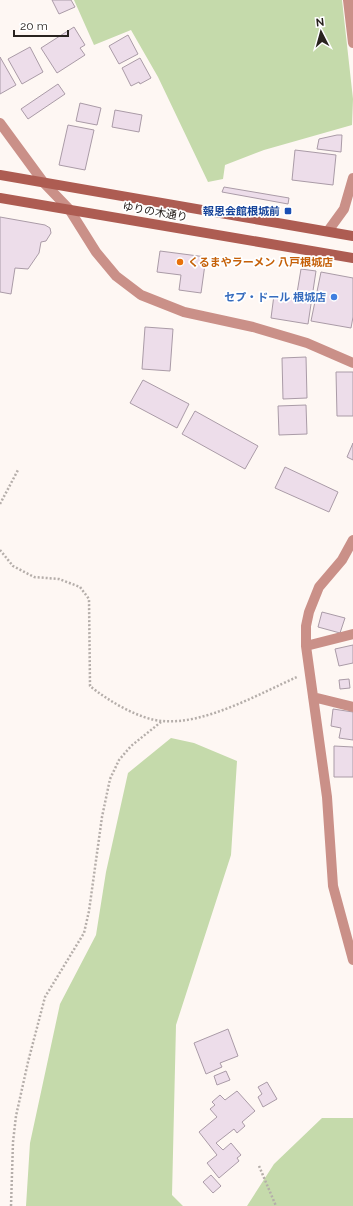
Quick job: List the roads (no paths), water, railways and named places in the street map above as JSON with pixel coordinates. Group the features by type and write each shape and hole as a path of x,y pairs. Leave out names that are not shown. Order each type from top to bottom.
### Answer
{"street":[{"path":"348,0 353,43"},
{"path":"0,123 44,183 69,209 101,258 116,276 141,295 184,312 253,327 306,343 353,363"},
{"name":"ゆりの木通り","path":"0,175 353,236"},
{"path":"328,231 344,209 353,178"},
{"name":"ゆりの木通り","path":"0,198 353,258"},
{"path":"353,540 342,560 319,587 309,612 306,626 306,646 309,672 327,797 334,886 353,960"},
{"path":"306,646 353,634"},
{"path":"313,697 353,707"}],"place":[{"name":"報恩会館根城前","path":"288,211"},
{"name":"くるまやラーメン 八戸根城店","path":"180,262"},
{"name":"セプ・ドール 根城店","path":"334,297"}]}
